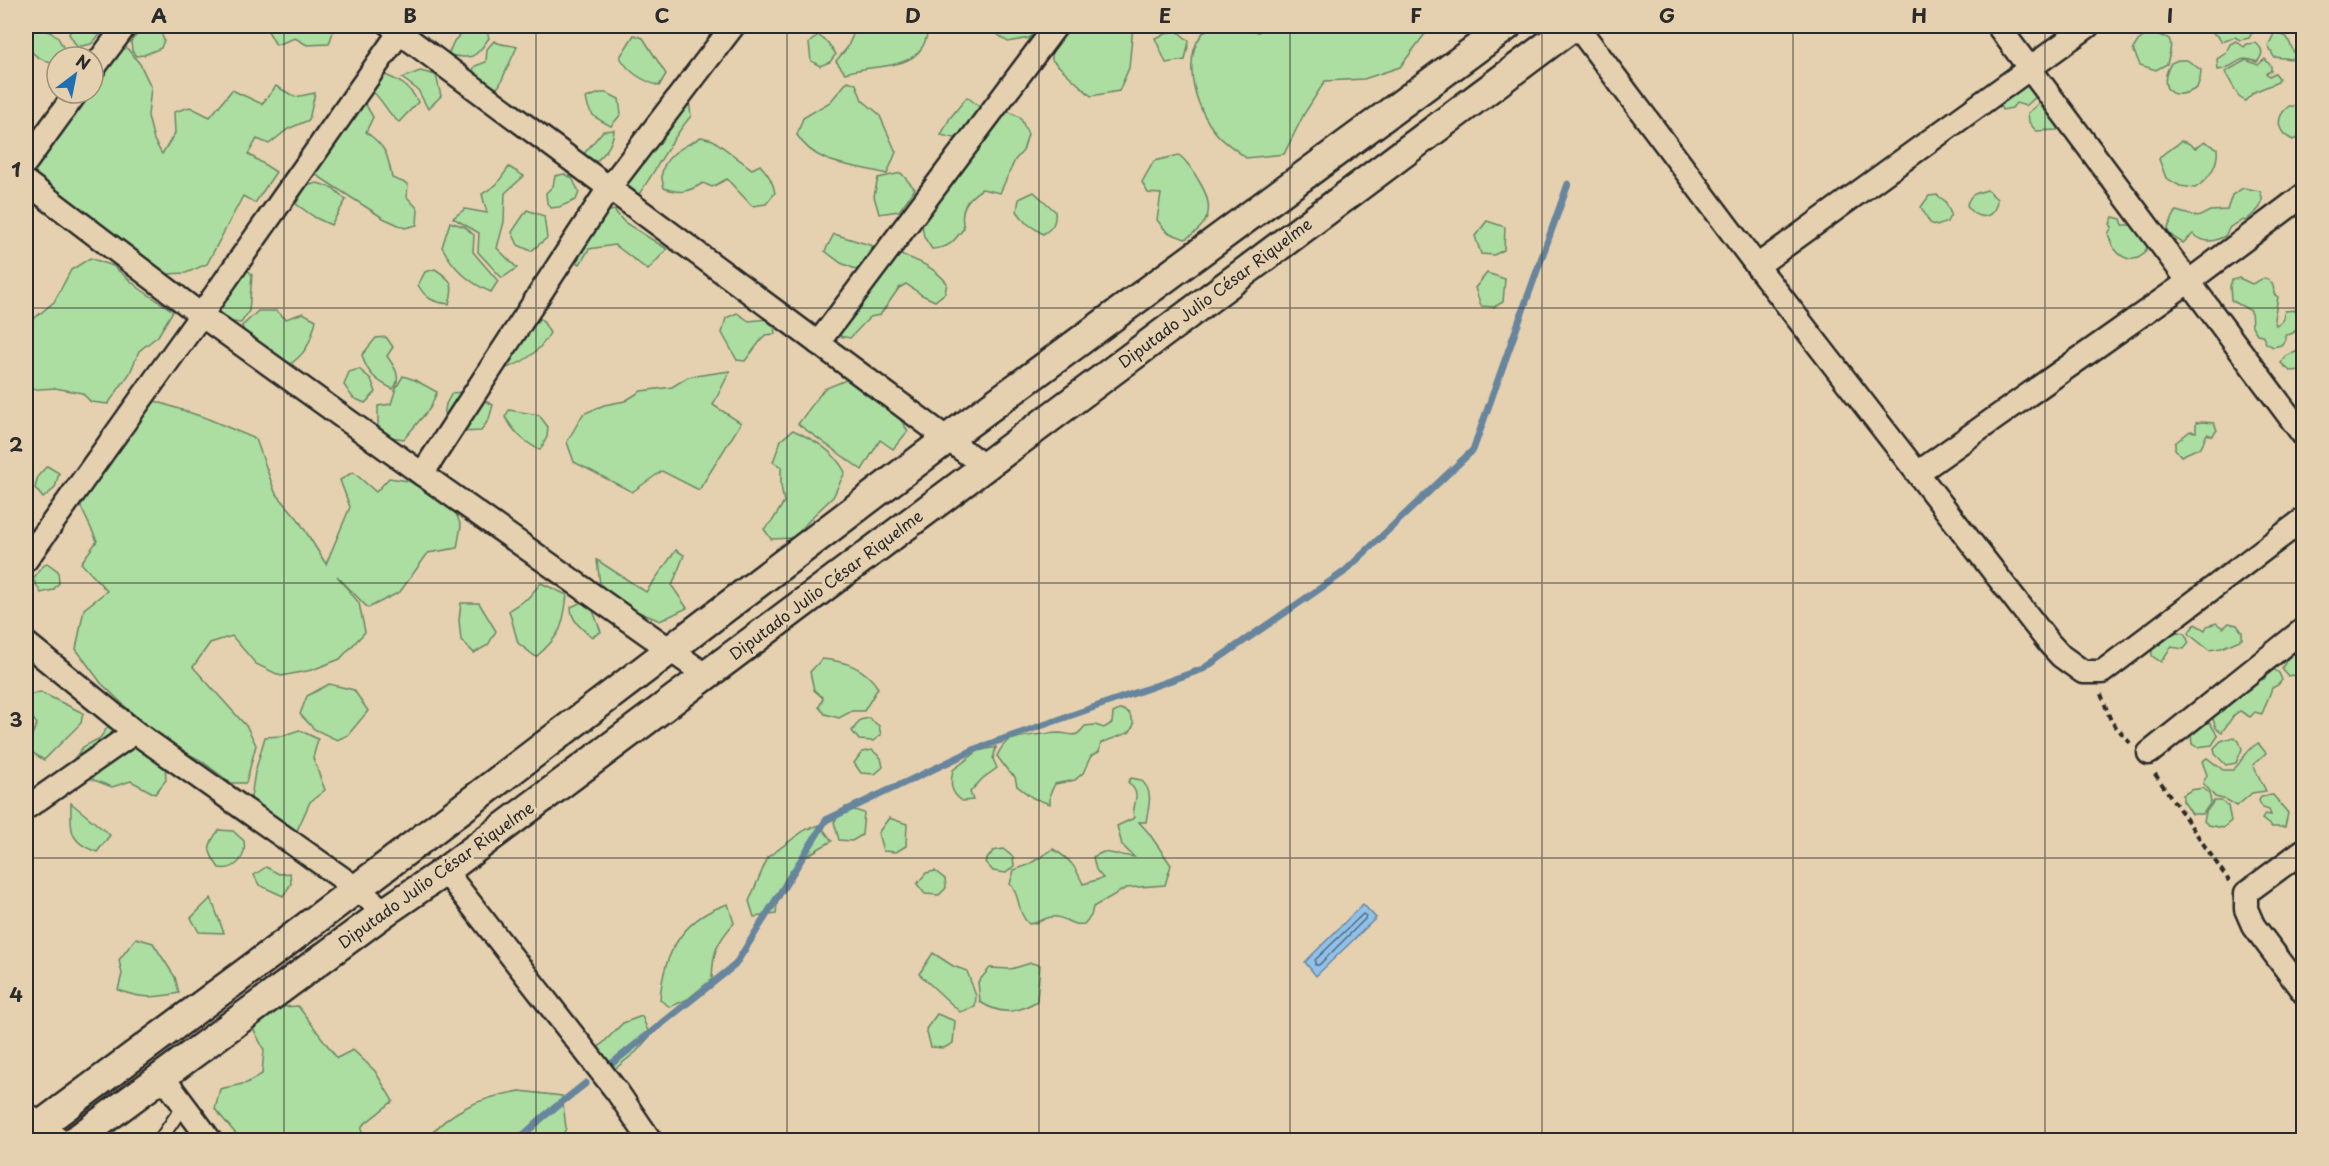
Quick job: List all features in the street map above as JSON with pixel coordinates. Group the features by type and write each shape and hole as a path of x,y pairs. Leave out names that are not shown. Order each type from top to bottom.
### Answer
{"street":[{"path":"105,53 125,26"},
{"path":"422,474 609,188 733,26"},
{"path":"818,343 1056,26"},
{"path":"38,1129 947,439 1507,26"},
{"path":"1575,26 1757,266 2061,656 2083,672 2102,672 2304,519"},
{"name":"Diputado Julio César Riquelme","path":"76,1140 445,871 1575,26"},
{"path":"1998,26 2304,436"},
{"path":"1757,266 2088,26"},
{"path":"26,560 201,315 398,28 609,188 984,466"},
{"path":"26,162 67,105"},
{"path":"26,182 201,315 707,676"},
{"path":"1919,472 2188,282 2304,195"},
{"path":"2149,753 2304,629"},
{"path":"26,643 135,732 356,888 386,912"},
{"path":"26,808 135,732"},
{"path":"2304,850 2246,893 2246,909 2253,925 2304,993"},
{"path":"445,871 618,1093 649,1140"},
{"path":"272,953 292,981"},
{"path":"162,1077 210,1140"}],"lane":[{"path":"160,1140 183,1106"}],"path":[{"path":"2102,672 2101,695 2111,721 2134,749 2149,753 2154,772 2225,878 2246,893"}],"green space":[{"path":"39,26 57,36 62,45 45,45 45,60 28,48 26,37"},
{"path":"73,26 108,26 91,44 86,45 76,45 69,34"},
{"path":"139,26 158,26 164,40 161,48 136,56 132,51 131,41 138,34"},
{"path":"265,26 313,26 319,29 322,26 331,26 333,32 329,44 307,45 295,38 276,45"},
{"path":"857,26 928,26 925,41 919,52 909,59 845,73 836,61 847,48"},
{"path":"986,26 1133,26 1129,68 1119,91 1091,96 1052,60 1052,47 1043,27 1029,38 1008,42"},
{"path":"1211,26 1249,26 1258,32 1269,26 1424,26 1425,34 1400,67 1364,79 1325,81 1304,114 1284,154 1246,158 1217,134 1202,110 1196,95 1192,63 1194,49 1201,36"},
{"path":"2199,26 2249,26 2253,31 2249,38 2240,40 2235,37 2221,41 2218,36"},
{"path":"467,28 486,28 489,38 473,56 448,55 454,41"},
{"path":"1176,30 1189,41 1185,60 1166,63 1155,38"},
{"path":"2275,32 2287,37 2295,55 2292,59 2274,57 2268,46"},
{"path":"634,35 643,38 666,74 659,86 636,75 620,57"},
{"path":"818,35 836,54 830,62 820,66 811,61 809,43"},
{"path":"2146,35 2167,37 2170,40 2167,64 2156,70 2140,65 2133,49"},
{"path":"494,41 517,47 499,86 486,96 470,77 475,66 486,62 487,49"},
{"path":"2236,41 2244,47 2247,44 2256,43 2259,46 2262,52 2257,62 2241,60 2218,70 2217,59 2226,53 2230,44"},
{"path":"126,47 140,64 151,87 148,116 154,140 162,154 175,133 174,112 190,107 210,117 232,90 262,104 276,86 295,97 315,93 309,120 288,129 269,144 257,139 248,154 276,172 255,203 243,196 207,264 186,273 167,274 144,265 28,177 38,149 75,105 105,105 105,61"},
{"path":"2265,59 2271,66 2271,71 2266,73 2269,76 2275,73 2279,78 2278,82 2254,92 2245,101 2239,97 2225,72 2246,60 2258,65"},
{"path":"2187,60 2201,70 2197,88 2188,93 2173,93 2166,86 2165,79 2171,63"},
{"path":"420,71 436,75 441,96 428,109 418,90 402,78"},
{"path":"382,74 403,84 418,102 399,122 373,92 372,77"},
{"path":"848,81 856,84 862,100 879,114 896,152 887,174 826,159 815,154 797,135 803,118 830,102"},
{"path":"2026,81 2038,95 2026,106 2016,103 2012,108 2002,110 1998,100"},
{"path":"607,93 619,99 621,114 611,126 594,116 587,104 586,98"},
{"path":"967,97 984,110 959,139 941,135 950,118"},
{"path":"689,101 691,116 639,194 619,198 621,164"},
{"path":"358,103 366,105 373,117 366,132 378,142 385,152 392,178 408,184 407,197 418,209 417,225 405,228 383,218 313,173"},
{"path":"2040,103 2042,108 2050,111 2060,127 2057,130 2036,131 2029,122 2028,113"},
{"path":"2289,106 2296,106 2303,111 2303,132 2293,140 2283,133 2279,124 2281,115"},
{"path":"1007,111 1020,117 1028,134 1023,151 1015,160 1000,193 982,189 976,193 963,210 964,228 954,241 947,246 932,249 924,237 922,224 935,206 947,178 996,115"},
{"path":"614,130 612,141 606,151 589,166 581,157 603,131"},
{"path":"701,137 713,140 752,169 760,165 770,178 775,193 766,204 752,206 727,179 712,187 703,183 684,191 664,188 662,175 667,160 677,151"},
{"path":"2181,141 2195,148 2205,142 2217,148 2212,171 2205,181 2195,188 2180,186 2166,178 2159,159"},
{"path":"1179,155 1199,181 1208,207 1205,221 1185,239 1167,232 1157,220 1161,194 1148,193 1142,182 1154,161"},
{"path":"509,167 524,176 505,193 504,222 497,248 517,268 502,278 478,252 479,233 453,218 465,209 487,213 482,194 496,185"},
{"path":"901,173 915,189 899,211 879,214 874,196 878,178"},
{"path":"564,174 572,178 579,192 576,200 551,208 547,203 546,193 553,186 555,176"},
{"path":"317,183 333,188 346,200 331,225 296,204 306,186"},
{"path":"2243,188 2260,191 2261,205 2245,221 2230,227 2225,236 2208,241 2193,234 2183,243 2169,232 2169,226 2176,211 2198,217 2210,211 2227,210 2232,195"},
{"path":"1987,190 1997,199 1996,206 1989,215 1980,216 1967,205 1968,201 1977,193"},
{"path":"1034,192 1055,211 1053,225 1043,234 1025,222 1017,211 1019,199"},
{"path":"1937,195 1945,201 1951,214 1947,222 1937,226 1930,223 1921,207 1929,196"},
{"path":"527,210 544,216 547,238 531,251 518,245 512,232"},
{"path":"614,210 624,222 667,249 648,270 615,245 589,249 580,264 567,259 589,216"},
{"path":"2113,217 2121,219 2123,225 2135,225 2148,244 2146,251 2138,258 2123,257 2113,247 2108,234 2112,227 2110,224"},
{"path":"1487,221 1505,227 1504,250 1494,255 1481,254 1475,236"},
{"path":"450,222 465,227 474,235 473,252 498,281 491,292 469,279 446,255 442,247"},
{"path":"834,234 873,246 858,270 841,263 825,251"},
{"path":"897,254 918,261 937,273 947,283 945,293 935,301 906,284 899,288 880,315 870,317 850,338 839,336 838,324"},
{"path":"90,258 113,266 140,289 173,311 158,336 139,351 130,373 108,404 91,402 82,393 55,388 26,390 26,317 31,321 54,302 71,270"},
{"path":"240,261 252,275 249,311 241,323 224,321 207,315"},
{"path":"435,269 451,283 452,292 449,304 430,299 418,285 425,272"},
{"path":"1487,273 1505,279 1503,302 1494,307 1481,306 1475,288"},
{"path":"2239,278 2252,284 2264,278 2271,282 2274,294 2278,297 2274,319 2276,325 2282,321 2285,311 2296,310 2301,319 2299,325 2294,332 2285,335 2285,340 2281,345 2273,347 2266,343 2262,335 2257,334 2252,326 2251,311 2231,300 2232,280"},
{"path":"528,307 543,321 550,333 528,358 498,370"},
{"path":"258,311 276,311 286,319 303,313 316,320 306,348 285,368 246,338 242,326"},
{"path":"737,313 749,321 768,319 774,324 775,334 765,335 745,361 737,360 722,333 726,318"},
{"path":"386,337 393,347 387,356 397,376 393,389 373,376 362,355 376,338"},
{"path":"2303,344 2303,370 2290,371 2281,363 2285,356 2296,352"},
{"path":"359,369 371,379 376,392 365,403 353,398 344,385 349,372"},
{"path":"730,371 713,405 741,423 699,490 662,471 632,492 574,462 567,442 583,414 604,405 625,401 641,391 672,387 688,377"},
{"path":"403,376 437,392 430,408 404,439 378,435 378,406 391,404"},
{"path":"846,380 881,400 895,413 908,431 893,449 880,440 862,470 798,424 824,389"},
{"path":"462,392 493,405 489,419 481,431 441,433 446,404 452,393"},
{"path":"155,401 206,418 256,439 275,492 298,519 326,564 350,507 340,480 353,472 376,492 389,478 409,481 454,508 461,526 457,548 428,553 400,592 368,608 337,576 359,603 365,632 340,659 312,670 281,676 256,664 232,636 210,643 193,667 247,727 256,745 246,783 231,783 200,760 158,738 101,683 76,649 84,609 107,591 81,563 97,541 78,501 116,440"},
{"path":"509,410 539,415 548,427 547,437 540,450 512,428 505,417"},
{"path":"2196,423 2214,423 2217,430 2212,436 2207,434 2201,447 2181,456 2175,449 2175,443 2190,431 2196,432"},
{"path":"793,430 823,447 845,472 833,497 794,538 771,539 764,529 773,520 784,502 781,467 773,462 781,440"},
{"path":"47,466 59,473 55,488 43,498 35,488 38,476"},
{"path":"676,550 684,555 672,586 687,608 660,621 622,605 600,584 597,560 646,592"},
{"path":"47,563 58,571 59,583 53,590 41,593 33,579"},
{"path":"541,583 567,595 564,616 556,636 536,657 518,643 509,610 528,598"},
{"path":"584,601 592,608 601,632 592,637 578,624 571,612 571,607"},
{"path":"461,603 479,603 496,631 488,645 474,653 461,640 459,620"},
{"path":"2216,623 2223,628 2229,623 2237,625 2242,632 2242,639 2221,648 2209,650 2190,635 2189,632 2195,624 2205,630 2207,626"},
{"path":"2171,633 2185,634 2189,643 2184,649 2171,647 2161,662 2152,656 2152,648"},
{"path":"2300,644 2303,645 2303,675 2296,678 2292,675 2288,676 2282,669 2290,653"},
{"path":"822,659 853,666 873,681 878,688 864,711 852,711 839,718 825,714 819,707 823,698 814,690 810,672"},
{"path":"2272,668 2279,673 2282,680 2272,688 2262,714 2255,712 2250,717 2240,711 2234,715 2222,732 2216,728 2212,716 2232,701 2244,684 2264,679"},
{"path":"329,684 354,690 368,711 348,735 337,740 314,729 300,714 307,696"},
{"path":"40,692 83,713 81,723 44,760 33,753 29,741 37,724 26,709 28,695"},
{"path":"1121,709 1129,713 1134,724 1130,732 1101,743 1099,752 1091,756 1083,773 1075,780 1055,784 1050,794 1050,804 1033,798 1017,786 1015,777 997,756 1004,744 1012,739 1060,733 1074,735 1085,726 1095,725 1104,728 1112,723 1113,713"},
{"path":"869,718 879,726 881,735 873,741 859,740 852,731 860,720"},
{"path":"2202,720 2210,723 2218,736 2212,745 2197,747 2192,744 2191,734 2195,723"},
{"path":"110,724 165,764 166,780 155,794 131,781 112,787 94,780 70,764 83,747 100,738"},
{"path":"299,730 318,739 313,758 325,790 310,802 295,835 250,804 255,772 265,737 282,736"},
{"path":"2233,737 2239,741 2242,749 2236,763 2226,765 2215,754 2214,748 2221,741"},
{"path":"2258,743 2266,753 2253,765 2266,791 2252,793 2237,806 2215,797 2203,783 2207,775 2202,761 2207,758 2223,770 2233,770 2249,750"},
{"path":"996,747 993,759 997,768 970,792 973,800 962,801 952,787 953,770 978,751"},
{"path":"872,750 881,758 883,767 875,774 861,773 854,763 862,752"},
{"path":"1131,778 1141,780 1148,790 1150,800 1146,822 1139,822 1171,865 1165,885 1126,888 1093,907 1091,916 1084,924 1053,917 1029,924 1022,914 1016,893 1010,884 1014,870 1028,865 1053,849 1072,864 1083,884 1103,878 1096,870 1093,857 1103,852 1134,857 1122,845 1117,826 1134,818 1136,794 1128,782"},
{"path":"2203,788 2209,793 2211,802 2203,814 2192,814 2183,801 2183,795 2191,790"},
{"path":"2273,795 2288,813 2285,827 2272,827 2262,819 2265,814 2271,815 2259,801 2261,796"},
{"path":"2214,801 2221,801 2228,806 2231,821 2223,828 2208,825 2204,821 2206,812"},
{"path":"71,803 110,835 97,852 81,844 73,834"},
{"path":"845,807 864,813 862,835 852,841 839,840 834,822"},
{"path":"889,818 907,824 906,846 896,852 883,851 878,833"},
{"path":"820,825 832,841 800,861 792,869 781,888 776,914 754,917 749,901 768,857 805,830"},
{"path":"219,830 233,831 244,841 242,857 231,867 219,868 210,853 210,845"},
{"path":"1003,849 1013,857 1014,866 1006,873 993,871 985,862 993,851"},
{"path":"266,867 279,874 290,873 291,884 283,896 259,885 254,875"},
{"path":"935,871 945,879 946,888 939,895 925,894 917,884 926,873"},
{"path":"211,898 224,933 199,932 191,918"},
{"path":"728,904 734,923 717,948 713,961 712,979 688,999 670,1007 660,1000 662,983 671,953 678,940 699,918"},
{"path":"136,938 153,943 175,977 179,993 148,997 118,990 122,974 119,960"},
{"path":"933,953 953,966 967,971 976,996 975,1007 960,1012 919,974"},
{"path":"1031,963 1040,965 1037,1001 1008,1011 995,1009 980,1002 978,982 990,968 1011,969"},
{"path":"298,1006 337,1058 353,1050 375,1071 393,1101 362,1126 361,1140 241,1140 215,1109 220,1089 247,1083 262,1074 264,1050 253,1028 268,1008"},
{"path":"937,1014 955,1021 953,1043 944,1048 931,1047 926,1029"},
{"path":"642,1016 650,1036 636,1052 606,1076 596,1050 623,1023"},
{"path":"520,1091 562,1096 566,1128 561,1140 425,1140 446,1120 468,1106 492,1097"}],"water":[{"path":"1363,904 1376,918 1316,976 1305,962"}],"waterway":[{"path":"610,1065 735,965 826,820 978,748 1203,669 1344,572 1473,450 1568,184"},
{"path":"518,1140 586,1083"}]}
